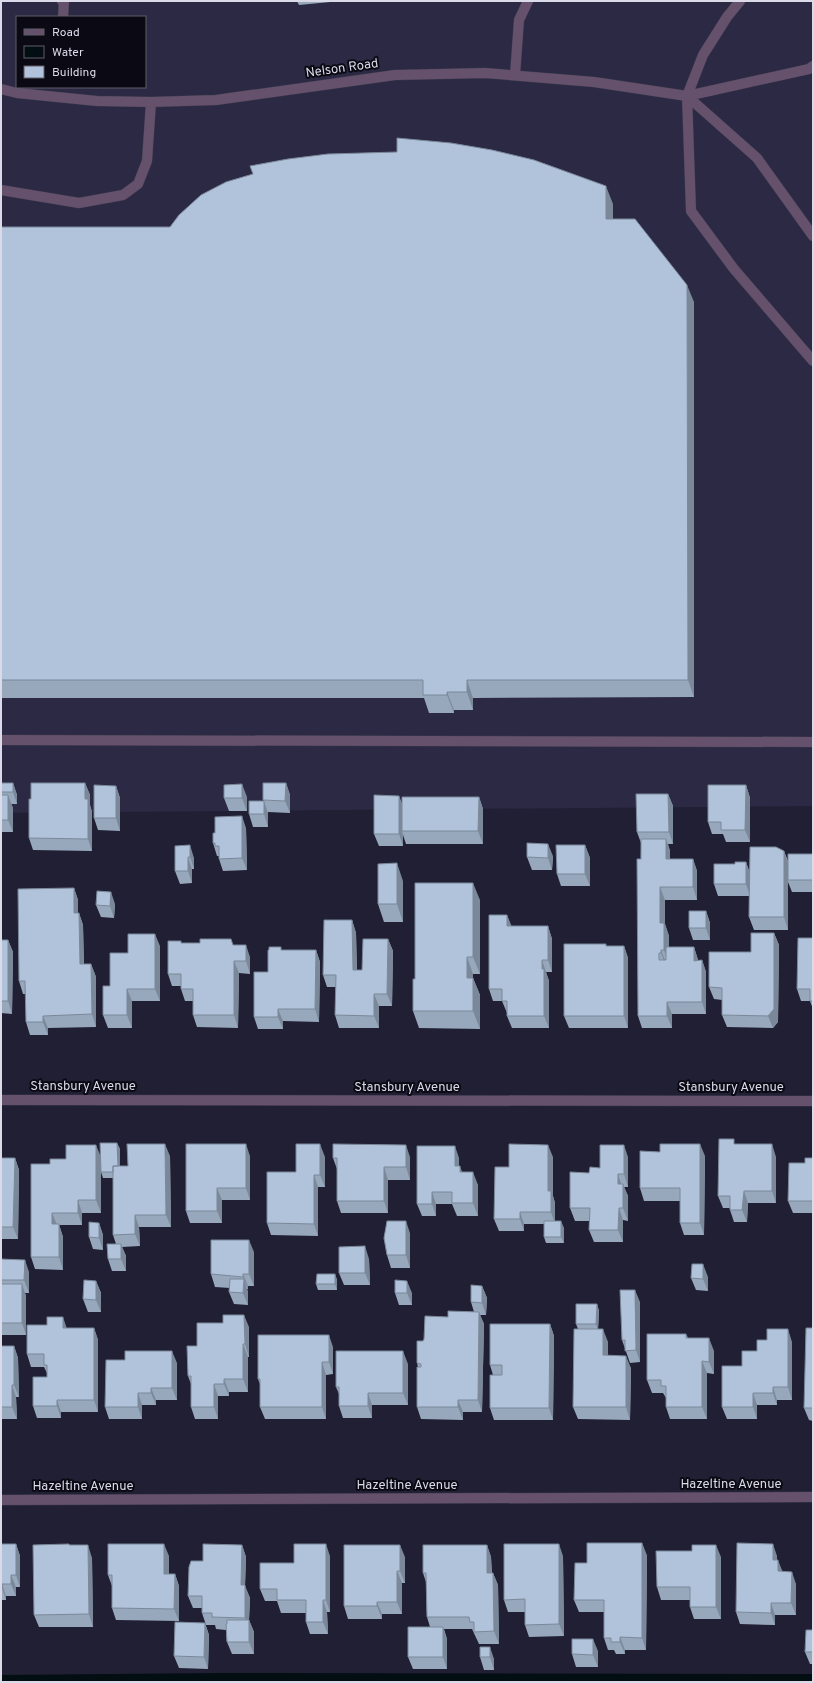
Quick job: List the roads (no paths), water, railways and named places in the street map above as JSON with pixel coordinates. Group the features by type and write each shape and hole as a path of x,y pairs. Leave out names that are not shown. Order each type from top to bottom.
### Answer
{"street":[{"path":"62,1 64,1 63,16"},
{"path":"515,75 519,20 528,1"},
{"path":"740,1 727,17 703,55 687,96 691,211 734,269 813,361"},
{"path":"687,96 809,69 813,66"},
{"name":"Nelson Road","path":"1,89 17,93 58,92 97,101 151,102 216,100 395,75 485,72 594,82 687,96"},
{"path":"687,96 757,158 813,236"},
{"path":"1,190 79,203 123,195 138,184 147,162 151,102"},
{"path":"1,740 813,742"},
{"name":"Stansbury Avenue","path":"1,1100 813,1101"},
{"name":"Hazeltine Avenue","path":"1,1500 813,1497"}],"water":[{"path":"224,1673 813,1674 813,1682 1,1682 1,1675"}]}
